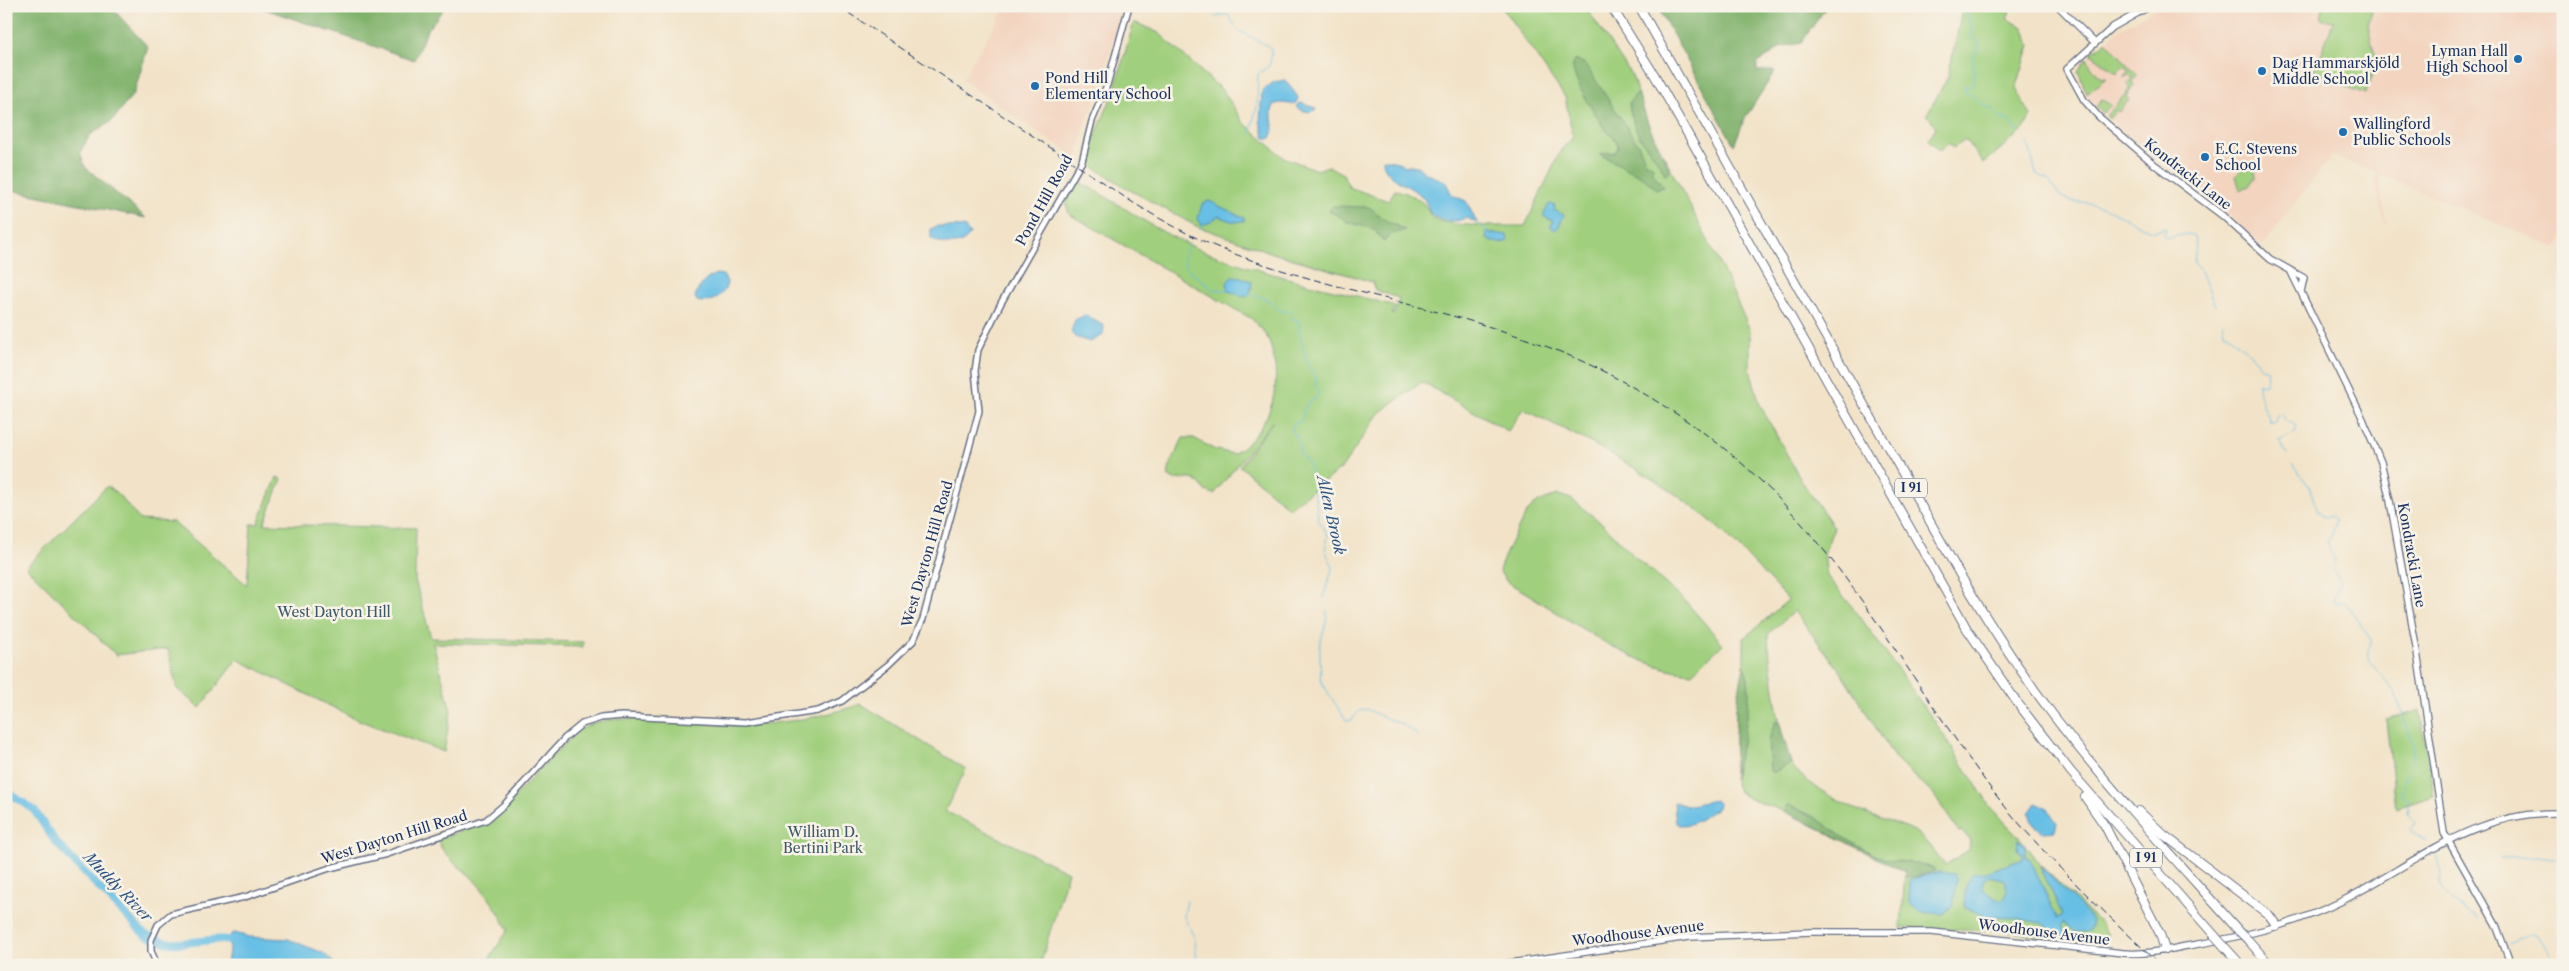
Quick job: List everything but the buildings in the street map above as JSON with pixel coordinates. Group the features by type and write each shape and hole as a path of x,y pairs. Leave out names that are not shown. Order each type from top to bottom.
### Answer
{"highway":[{"name":"I 91","path":"1611,6 1659,84 1954,607 2016,701 2077,779 2241,965"},
{"name":"I 91","path":"1639,6 1966,586 2043,702 2119,796 2270,965"},
{"path":"2077,779 2082,793 2105,826 2160,934 2165,950"},
{"path":"2119,796 2133,804 2171,840 2269,916 2277,926"}],"main road":[{"path":"2058,6 2095,42 2113,27 2150,6"},
{"name":"Kondracki Lane","path":"2095,42 2067,69 2084,100 2098,116 2223,216 2270,259 2291,272 2363,419 2383,470 2417,652 2444,831 2496,925 2511,965"},
{"path":"2291,272 2304,278 2301,291"},
{"name":"Woodhouse Avenue","path":"1497,965 1689,937 1810,932 1932,932 2130,954 2165,950 2277,926 2339,902 2448,840 2508,818 2563,813"}],"street":[{"name":"Pond Hill Road","path":"979,401 975,363 980,345 1001,303 1082,161 1089,129 1104,94 1130,6"},
{"name":"West Dayton Hill Road","path":"156,965 150,946 154,931 166,917 176,912 251,895 330,868 387,854 486,820 505,804 565,738 579,726 595,720 636,715 758,721 809,714 842,701 908,646 920,626 977,418 979,401"}],"shaded area":[{"name":"Pond Hill Elementary School","path":"1006,6 1123,6 1099,92 1084,127 1077,159 962,80"},
{"name":"Wallingford Public Schools","path":"2161,6 2563,6 2563,238 2556,248 2381,175 2381,192 2387,223 2385,224 2376,192 2376,173 2332,155 2262,246 2224,210 2149,153 2099,110 2085,93 2079,77 2079,67 2118,30"}],"green space":[{"path":"6,6 110,6 148,47 134,93 112,121 90,135 80,152 85,167 146,218 6,189"},
{"path":"256,6 446,6 427,30 414,60"},
{"path":"1501,6 1585,6 1632,76 1650,129 1718,260 1750,330 1750,369 1760,405 1802,482 1834,527 1824,554 1827,576 1858,614 1935,722 1991,808 2020,838 2039,864 2100,923 2109,936 2099,941 2085,942 1998,930 1901,928 1905,872 1786,812 1750,799 1739,792 1734,778 1734,769 1736,708 1744,670 1744,638 1788,600 1724,533 1701,513 1659,483 1615,456 1523,409 1508,431 1422,382 1379,413 1342,468 1289,508 1240,466 1273,421 1214,494 1205,491 1196,481 1174,480 1168,476 1170,465 1183,438 1194,438 1213,449 1233,454 1247,444 1258,431 1272,402 1275,386 1273,353 1266,335 1252,319 1069,214 1066,202 1075,186 1082,183 1155,227 1185,243 1224,259 1272,274 1395,306 1392,315 1395,313 1399,298 1375,290 1372,282 1276,254 1196,226 1128,189 1089,164 1094,139 1114,91 1134,22 1159,33 1224,92 1243,122 1283,157 1317,170 1328,166 1343,174 1349,187 1388,201 1395,190 1406,193 1423,203 1434,219 1456,224 1525,226 1561,150 1573,137 1565,97","holes":["1794,611 1841,672 1896,760 1933,794 1959,832 1962,831 1970,840 1969,850 1945,865 1914,831 1845,804 1817,788 1794,768 1784,743 1780,724 1768,634"]},
{"path":"1657,6 1827,6 1801,43 1781,47 1757,64 1757,71 1775,71 1744,120 1734,145"},
{"path":"1963,6 2012,6 2007,19 2023,27 2030,45 2016,89 2031,116 2024,129 1983,164 1965,139 1953,148 1949,143 1939,151 1928,140 1936,127 1927,114 1948,77"},
{"path":"2323,6 2373,6 2368,26 2377,64 2365,94 2316,74 2314,70 2334,21 2321,19"},
{"path":"2106,41 2137,75 2133,82 2135,85 2126,96 2129,100 2119,112 2116,110 2109,119 2106,116 2129,90 2128,84 2133,78 2129,75 2123,78 2129,70 2123,66 2117,73 2091,54"},
{"path":"2087,58 2090,65 2101,78 2106,78 2087,94 2078,71"},
{"path":"1575,59 1585,64 1639,146 1646,162 1653,166 1652,172 1664,187 1656,189 1641,176 1599,154 1615,152 1618,147 1616,140 1604,128 1577,82 1572,65"},
{"path":"1638,93 1650,129 1670,170 1665,175 1641,138 1632,117 1629,102"},
{"path":"2102,100 2111,105 2103,113 2096,106"},
{"path":"2245,164 2254,169 2256,176 2249,186 2240,190 2236,176"},
{"path":"1333,206 1369,207 1387,221 1405,230 1392,234 1384,242 1374,229 1347,222 1338,215 1328,211"},
{"name":"West Dayton Hill","path":"277,477 282,479 264,524 416,528 415,580 431,638 583,642 583,647 433,643 451,711 444,752 356,719 237,659 200,708 177,689 168,649 116,655 26,567 107,486 118,494 140,520 173,522 247,585 251,524 258,524"},
{"path":"1558,495 1571,499 1603,524 1634,556 1687,603 1723,644 1692,673 1667,669 1619,650 1507,582 1499,571 1522,520 1536,504"},
{"path":"1744,665 1748,677 1748,705 1744,736 1734,778 1736,708"},
{"name":"William D. Bertini Park","path":"861,704 966,769 945,811 1068,872 1040,965 485,965 508,930 488,897 473,879 447,856 438,839 493,820 548,760 579,730 596,722 615,719 725,725 772,723 817,716"},
{"path":"2420,710 2434,796 2396,808 2386,720"},
{"path":"1776,721 1779,722 1791,763 1773,773 1770,771 1768,740"},
{"path":"1789,805 1815,817 1844,838 1873,854 1890,860 1917,863 1935,869 1920,876 1905,877 1905,872 1786,812 1785,807"}],"water":[{"path":"1285,80 1298,97 1297,102 1274,105 1272,109 1273,134 1271,138 1265,138 1260,121 1262,91 1274,82"},
{"path":"1301,103 1316,109 1308,112 1300,109 1296,106"},
{"path":"1383,159 1406,166 1417,166 1425,173 1445,181 1452,195 1466,201 1477,223 1467,218 1448,221 1434,216 1419,194 1388,173"},
{"path":"1209,201 1244,218 1244,221 1234,222 1218,216 1211,222 1202,225 1198,219 1202,204"},
{"path":"1549,204 1555,206 1554,210 1564,215 1557,230 1550,227 1553,221 1543,216"},
{"path":"937,226 964,227 970,234 967,239 957,244 941,243 931,238 931,229"},
{"path":"1486,232 1507,235 1508,241 1500,243 1487,239"},
{"path":"717,274 723,275 727,282 724,291 716,298 707,302 697,301 696,293 701,286 710,277"},
{"path":"1232,276 1241,277 1252,282 1250,294 1246,297 1228,291 1227,283"},
{"path":"1085,315 1104,326 1103,335 1090,342 1075,337 1071,332 1075,320"},
{"path":"1715,800 1718,803 1717,808 1700,819 1686,825 1676,823 1674,802 1686,806"},
{"path":"2036,803 2047,808 2057,823 2055,831 2043,832 2033,824 2029,813"},
{"path":"2018,839 2025,845 2025,856 2030,859 2057,918 2061,916 2061,912 2040,866 2088,914 2092,921 2089,932 2074,932 2064,922 2062,925 2066,936 2061,936 2041,923 2015,918 1986,917 1964,906 1966,883 1973,873 1986,872 2023,859 2022,854 2017,850","holes":["1989,876 2005,880 2007,890 2004,899 1996,899 1983,889 1983,880"]},
{"path":"1940,872 1954,874 1957,879 1953,906 1943,914 1919,912 1909,901 1910,879"},
{"path":"235,933 249,937 288,939 323,953 336,965 227,965 231,934"}],"waterway":[{"path":"1964,6 1973,32 1970,36 1978,41 1979,49 1972,57 1975,71 1974,82 1972,86 1964,86 1965,91 1981,104 1993,109 2000,118 2008,120 2019,132"},
{"path":"1972,6 1976,9 1976,6"},
{"name":"Allen Brook","path":"1215,17 1227,14 1239,31 1270,47 1272,55 1269,66 1258,74 1257,106 1250,134"},
{"path":"2028,143 2036,173 2038,176 2048,180 2060,196 2070,201 2089,203 2110,210 2153,232 2166,228 2164,236 2167,238 2188,234 2194,236 2196,245 2194,263 2201,271 2215,306"},
{"name":"Allen Brook","path":"1214,205 1217,201"},
{"path":"1477,222 1487,231"},
{"name":"Allen Brook","path":"1200,229 1204,224"},
{"name":"Allen Brook","path":"1189,244 1184,256 1185,267 1214,290 1228,289"},
{"name":"Allen Brook","path":"1249,294 1267,300 1279,310 1290,310 1292,319 1299,321 1299,331 1307,364 1317,379 1315,384 1318,396 1308,403 1300,422 1294,424 1291,431 1297,436 1300,455 1309,463 1319,521 1328,535 1325,550 1333,567 1323,598"},
{"path":"2223,323 2224,332 2228,333 2255,358 2261,368 2268,370 2266,384 2258,383 2258,388 2270,422 2275,422 2277,415 2282,414 2285,420 2297,426 2295,432 2279,441 2287,455"},
{"path":"2292,464 2309,486 2318,512 2325,518 2332,517 2336,521 2327,542 2334,559 2333,569 2340,582 2333,601 2334,603 2346,603 2371,640 2368,652 2375,669 2395,692 2414,743 2412,767 2405,779 2402,795 2409,802 2407,814 2415,822 2411,830 2426,840"},
{"name":"Allen Brook","path":"1327,611 1320,647 1320,679 1345,719 1347,721 1352,720 1360,710 1367,709 1405,726 1418,736"},
{"name":"Muddy River","path":"6,791 34,810 55,841 144,934 160,941 171,943 224,939 238,943"},
{"path":"2437,855 2442,873 2439,885 2441,889 2463,909 2478,918"},
{"path":"2500,858 2537,857 2552,859 2563,857"},
{"path":"1187,900 1184,917 1195,939 1197,965"},
{"path":"2508,943 2532,933 2536,934 2557,965"},
{"path":"1263,965 1268,963 1271,965"}],"railway":[{"path":"838,6 1132,202 1190,235 1268,266 1476,323 1558,351 1606,372 1681,417 1731,454 1775,495 1815,539 1850,585 2005,807 2069,877 2160,965"}],"place":[{"name":"Lyman Hall High School","path":"2518,59"},
{"name":"Dag Hammarskjöld Middle School","path":"2262,71"},
{"name":"Pond Hill Elementary School","path":"1035,86"},
{"name":"Wallingford Public Schools","path":"2343,132"},
{"name":"E.C. Stevens School","path":"2205,157"}]}
